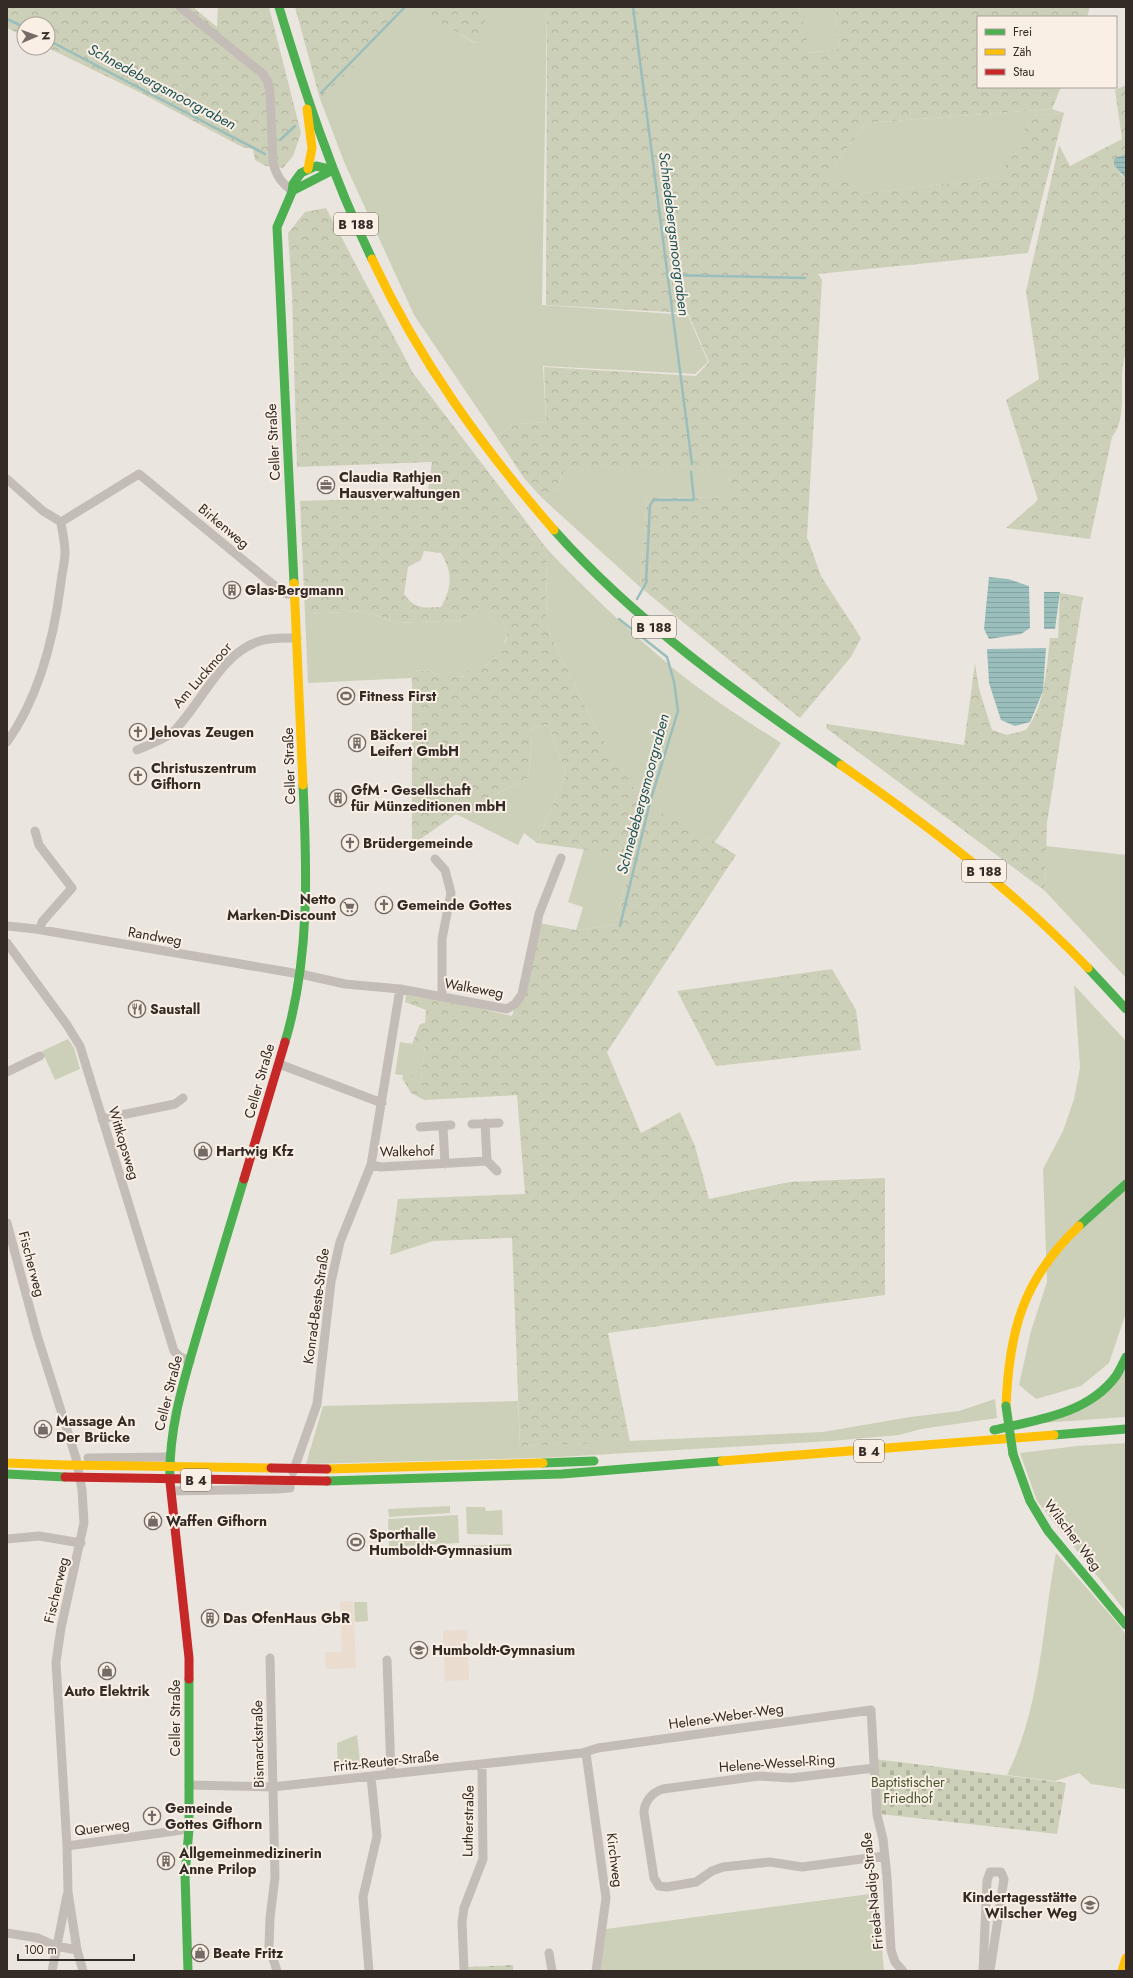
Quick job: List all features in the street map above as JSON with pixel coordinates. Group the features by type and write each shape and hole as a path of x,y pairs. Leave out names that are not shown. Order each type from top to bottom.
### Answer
{"main road":[{"name":"B 188","path":"280,7 305,95 333,170 381,278 432,369 466,420 505,472 575,552 614,592 690,658 775,720 890,798 966,856 1036,916 1126,1009"},
{"path":"305,95 312,148 308,169 324,165 333,170"},
{"name":"Celler Straße","path":"188,1971 185,1875 189,1829 189,1658 171,1491 171,1436 176,1410 190,1361 279,1064 291,1016 299,974 306,913 307,861 297,638 288,593 277,227 282,209 292,191 294,183 308,169"},
{"path":"292,191 333,170"},
{"path":"1106,987 1122,993"},
{"name":"Wilscher Weg","path":"1126,1184 1070,1232 1047,1262 1033,1284 1018,1319 1010,1343 1006,1368 1006,1406 1013,1454 1025,1490 1038,1516 1056,1541 1126,1625"},
{"path":"987,1432 1058,1415 1079,1407 1107,1387 1120,1369 1126,1357"},
{"name":"B 4","path":"7,1463 66,1466 327,1469 561,1463 703,1456 1126,1420"},
{"name":"B 4","path":"7,1474 171,1480 327,1481 544,1475 713,1464 1126,1430"},
{"path":"1122,1971 1126,1958"}],"street":[{"path":"180,7 263,74 268,82 270,92 273,162 275,173 281,182 292,191"},
{"name":"Birkenweg","path":"61,522 139,474 288,593"},
{"path":"7,479 43,511 61,522 65,551 58,610 46,655 34,694 20,724 7,742"},
{"name":"Am Luckmoor","path":"137,750 172,733 222,670 248,645 261,640 297,638"},
{"path":"35,831 39,845 72,888 42,922 40,930"},
{"name":"Walkeweg","path":"299,974 345,984 400,989 507,1008 515,1004 522,994 539,914 561,858"},
{"path":"435,859 445,870 451,893 442,939 442,996"},
{"name":"Randweg","path":"7,926 40,930 299,974"},
{"name":"Wittkopsweg","path":"7,943 74,1035 80,1046 174,1351 180,1357 190,1361"},
{"name":"Konrad-Beste-Straße","path":"171,1491 290,1488 290,1479 317,1404 331,1282 340,1242 371,1164 400,989"},
{"path":"8,1070 40,1056"},
{"path":"279,1064 382,1103"},
{"path":"102,1119 175,1104 183,1098"},
{"path":"486,1123 487,1161 497,1171"},
{"path":"472,1124 499,1123"},
{"name":"Walkehof","path":"420,1127 447,1125 444,1164"},
{"name":"Walkehof","path":"371,1164 381,1167 487,1161"},
{"name":"Fischerweg","path":"7,1223 10,1251 76,1458 82,1490 84,1523 81,1543 61,1628 56,1662 67,1846 68,1892 77,1950 83,1971"},
{"path":"76,1458 170,1457"},
{"path":"7,1539 39,1536 81,1543"},
{"name":"Bismarckstraße","path":"270,1658 275,1877 268,1946 277,1971"},
{"path":"387,1660 391,1774"},
{"name":"Helene-Weber-Weg","path":"586,1753 598,1748 871,1710"},
{"name":"Frieda-Nadig-Straße","path":"871,1710 877,1815 884,1856 891,1950 895,1962 903,1971"},
{"name":"Fritz-Reuter-Straße","path":"189,1785 272,1787 586,1753"},
{"name":"Kirchweg","path":"586,1753 606,1898 596,1971"},
{"name":"Lutherstraße","path":"464,1971 462,1935 463,1915 482,1859 482,1764"},
{"name":"Helene-Wessel-Ring","path":"874,1768 791,1778 759,1776 663,1788 652,1795 644,1808 644,1813 654,1878 656,1883 663,1887 696,1882 712,1871 723,1867 770,1862 802,1867 884,1856"},
{"path":"369,1971 363,1897 377,1836 371,1777"},
{"name":"Querweg","path":"67,1846 189,1829"},
{"path":"983,1971 987,1881 990,1872 1001,1872 1004,1880 990,1971"},
{"path":"52,1971 68,1892"},
{"path":"7,1933 38,1938 56,1946 77,1950"},
{"path":"549,1954 552,1971"}],"green space":[{"path":"7,7 193,7 217,27 218,7 269,7 301,133 293,156 283,168 266,166 255,160 253,149 242,147 141,93 56,52 56,16 16,16 16,32 7,28"},
{"path":"295,7 491,7 476,43 414,8 320,99"},
{"path":"414,7 475,43 491,7 547,7 542,305 688,315 708,362 695,374 543,366 546,422 517,424 496,436 414,315 345,164 320,99"},
{"path":"547,7 799,7 810,53 839,49 835,7 1090,7 1087,16 977,16 977,88 1061,88 1052,109 866,123 836,163 829,181 844,180 868,193 999,177 1032,116 1064,113 1028,253 818,274 822,280 807,537 821,576 861,638 851,657 800,718 640,587 647,497 730,498 729,471 564,471 557,488 542,498 524,478 496,436 517,424 546,422 544,367 696,376 709,362 688,313 546,305"},
{"path":"799,7 835,7 839,49 809,53"},
{"path":"1126,85 1126,154 1114,158 1121,175 1126,179 1126,353 1122,374 1122,407 1117,428 1112,437 1090,539 1006,528 1038,500 1006,400 1039,379 1026,291 1059,145 1070,166 1122,139 1115,90"},
{"path":"1052,109 1064,113 1032,116 1000,177 868,193 844,181 828,181 836,163 866,123"},
{"path":"326,208 413,373 547,549 546,626 597,730 643,803 736,855 607,1052 641,1133 680,1112 695,1146 709,1199 789,1182 885,1178 885,1295 608,1333 630,1442 520,1446 512,1238 433,1241 390,1255 398,1199 525,1194 517,1095 424,1100 411,1093 402,1078 403,1075 421,1077 425,1047 412,1044 420,1024 425,1023 426,1010 405,1002 406,995 464,1005 512,1016 539,923 576,930 615,925 632,856 537,843 566,774 549,725 533,727 528,778 456,814 412,845 412,678 415,670 431,671 442,677 463,677 472,665 486,666 506,641 507,632 494,622 484,606 469,611 465,620 397,623 364,611 305,614 300,501 427,497 432,462 297,467 292,294 288,233 305,212","holes":["424,551 441,553 448,567 450,580 445,600 441,607 429,608 416,605 404,594 408,567 421,560"]},
{"path":"564,471 729,471 731,498 647,497 640,587 542,498 557,488"},
{"path":"547,549 608,610 673,668 740,717 781,743 715,842 643,804 597,730 546,626"},
{"path":"1060,593 1083,597 1047,823 1045,891 826,728 827,724 964,745 975,663 979,689 992,730 1007,735 1026,730 1033,720 1041,698 1046,674 1050,638 1058,638"},
{"path":"484,605 494,622 507,632 505,642 493,660 474,673 452,678 442,677 431,671 415,670 412,678 308,683 305,614 364,611 397,623 465,620 468,611"},
{"path":"549,725 566,774 537,843 524,833 518,845 456,814 528,778 533,727"},
{"path":"1046,846 1126,855 1126,978 1045,891"},
{"path":"584,849 632,856 615,925 576,930 583,907 568,902"},
{"path":"832,969 856,1010 861,1050 716,1066 677,991"},
{"path":"1074,985 1126,1041 1126,1313 1109,1363 1081,1386 1036,1399 1019,1385 1031,1331 1047,1282 1043,1169 1063,1131 1074,1099 1080,1067"},
{"path":"68,1039 74,1048 80,1069 55,1080 42,1051"},
{"path":"400,1042 425,1046 421,1078 395,1074"},
{"path":"1126,1365 1126,1417 1041,1423 1062,1418"},
{"path":"995,1399 997,1418 921,1429 899,1435 831,1441 541,1458 306,1464 323,1406 518,1401 520,1446 823,1432 910,1417 959,1411"},
{"path":"1126,1443 1126,1612 1037,1501 1020,1453 1077,1446"},
{"path":"450,1506 450,1513 389,1517 388,1509"},
{"path":"466,1507 485,1507 486,1511 502,1510 503,1535 467,1534"},
{"path":"458,1515 459,1543 389,1547 388,1519"},
{"path":"511,1544 511,1549 385,1555 385,1549"},
{"path":"1056,1553 1120,1626 1126,1635 1126,1789 1091,1784 1079,1773 1055,1781 1007,1775 1027,1722 1034,1694"},
{"path":"354,1602 367,1602 368,1621 355,1622"},
{"path":"357,1735 361,1769 338,1771 337,1743"},
{"name":"Baptistischer Friedhof","path":"875,1759 1066,1783 1057,1834 880,1814"},
{"path":"877,1893 884,1971 600,1971 606,1929"},
{"path":"513,1965 513,1971 468,1971 468,1967"}],"shaded area":[{"path":"353,1601 356,1668 326,1669 325,1652 342,1652 340,1602"},
{"path":"467,1630 469,1680 445,1681 443,1631"}],"water":[{"path":"1126,154 1126,179 1114,165 1114,158"},
{"path":"989,577 1008,579 1029,586 1030,628 1021,634 989,639 984,629"},
{"path":"1044,592 1060,592 1055,629 1044,629"},
{"path":"1046,648 1043,691 1030,722 1015,726 1001,720 989,683 987,649"}],"waterway":[{"name":"Schnedebergsmoorgraben","path":"321,93 405,7"},
{"name":"Schnedebergsmoorgraben","path":"633,7 692,464"},
{"name":"Schnedebergsmoorgraben","path":"7,19 16,23"},
{"name":"Schnedebergsmoorgraben","path":"56,44 265,154"},
{"name":"Schnedebergsmoorgraben","path":"280,140 295,126"},
{"path":"667,275 805,278"},
{"name":"Schnedebergsmoorgraben","path":"637,599 646,583 650,505 654,500 694,500 691,472"},
{"name":"Schnedebergsmoorgraben","path":"619,619 667,657 674,682 678,711 650,802 620,926"}],"traffic: fast":[{"path":"279,7 299,71 332,166 372,259"},
{"path":"294,583 277,227 292,192 293,184 301,173 316,166 333,170"},
{"path":"292,191 333,170"},
{"path":"554,530 586,564 654,627 727,684 841,765"},
{"path":"285,1042 293,1011 303,947 306,882 303,785"},
{"path":"1088,968 1126,1009"},
{"path":"170,1482 172,1442 179,1402 200,1325 244,1179"},
{"path":"1079,1226 1126,1184"},
{"path":"994,1430 1061,1414 1091,1399 1104,1389 1116,1376 1126,1357"},
{"path":"1006,1406 1013,1454"},
{"path":"1054,1435 1126,1429"},
{"path":"1013,1454 1030,1501 1048,1531 1126,1625"},
{"path":"543,1463 594,1461"},
{"path":"327,1481 562,1474 722,1461"},
{"path":"7,1474 65,1477"},
{"path":"188,1971 185,1875 189,1829 189,1679"}],"traffic: slow":[{"path":"307,109 312,148 308,169"},
{"path":"372,259 410,332 453,401 501,466 554,530"},
{"path":"294,583 303,785"},
{"path":"841,765 906,811 969,860 1030,912 1088,968"},
{"path":"1006,1406 1011,1354 1016,1330 1023,1308 1032,1286 1044,1266 1079,1226"},
{"path":"722,1461 1054,1435"},
{"path":"7,1463 66,1465"},
{"path":"327,1469 543,1463"},
{"path":"66,1465 271,1468"},
{"path":"1122,1971 1126,1958"}],"traffic: jam":[{"path":"244,1179 285,1042"},
{"path":"271,1468 327,1469"},
{"path":"65,1477 327,1481"},
{"path":"170,1482 189,1658 189,1679"}],"place":[{"name":"Claudia Rathjen Hausverwaltungen","path":"326,485"},
{"name":"Glas-Bergmann","path":"232,590"},
{"name":"Fitness First","path":"346,696"},
{"name":"Jehovas Zeugen","path":"138,732"},
{"name":"Bäckerei Leifert GmbH","path":"357,743"},
{"name":"Christuszentrum Gifhorn","path":"138,776"},
{"name":"GfM - Gesellschaft für Münzeditionen mbH","path":"338,798"},
{"name":"Brüdergemeinde","path":"350,843"},
{"name":"Gemeinde Gottes","path":"384,905"},
{"name":"Netto Marken-Discount","path":"349,907"},
{"name":"Saustall","path":"137,1009"},
{"name":"Hartwig Kfz","path":"203,1151"},
{"name":"Massage An Der Brücke","path":"43,1429"},
{"name":"Waffen Gifhorn","path":"153,1521"},
{"name":"Sporthalle Humboldt-Gymnasium","path":"356,1542"},
{"name":"Das OfenHaus GbR","path":"210,1618"},
{"name":"Humboldt-Gymnasium","path":"419,1650"},
{"name":"Auto Elektrik","path":"107,1671"},
{"name":"Gemeinde Gottes Gifhorn","path":"152,1816"},
{"name":"Allgemeinmedizinerin Anne Prilop","path":"166,1861"},
{"name":"Kindertagesstätte Wilscher Weg","path":"1090,1905"},
{"name":"Beate Fritz","path":"200,1953"}]}
